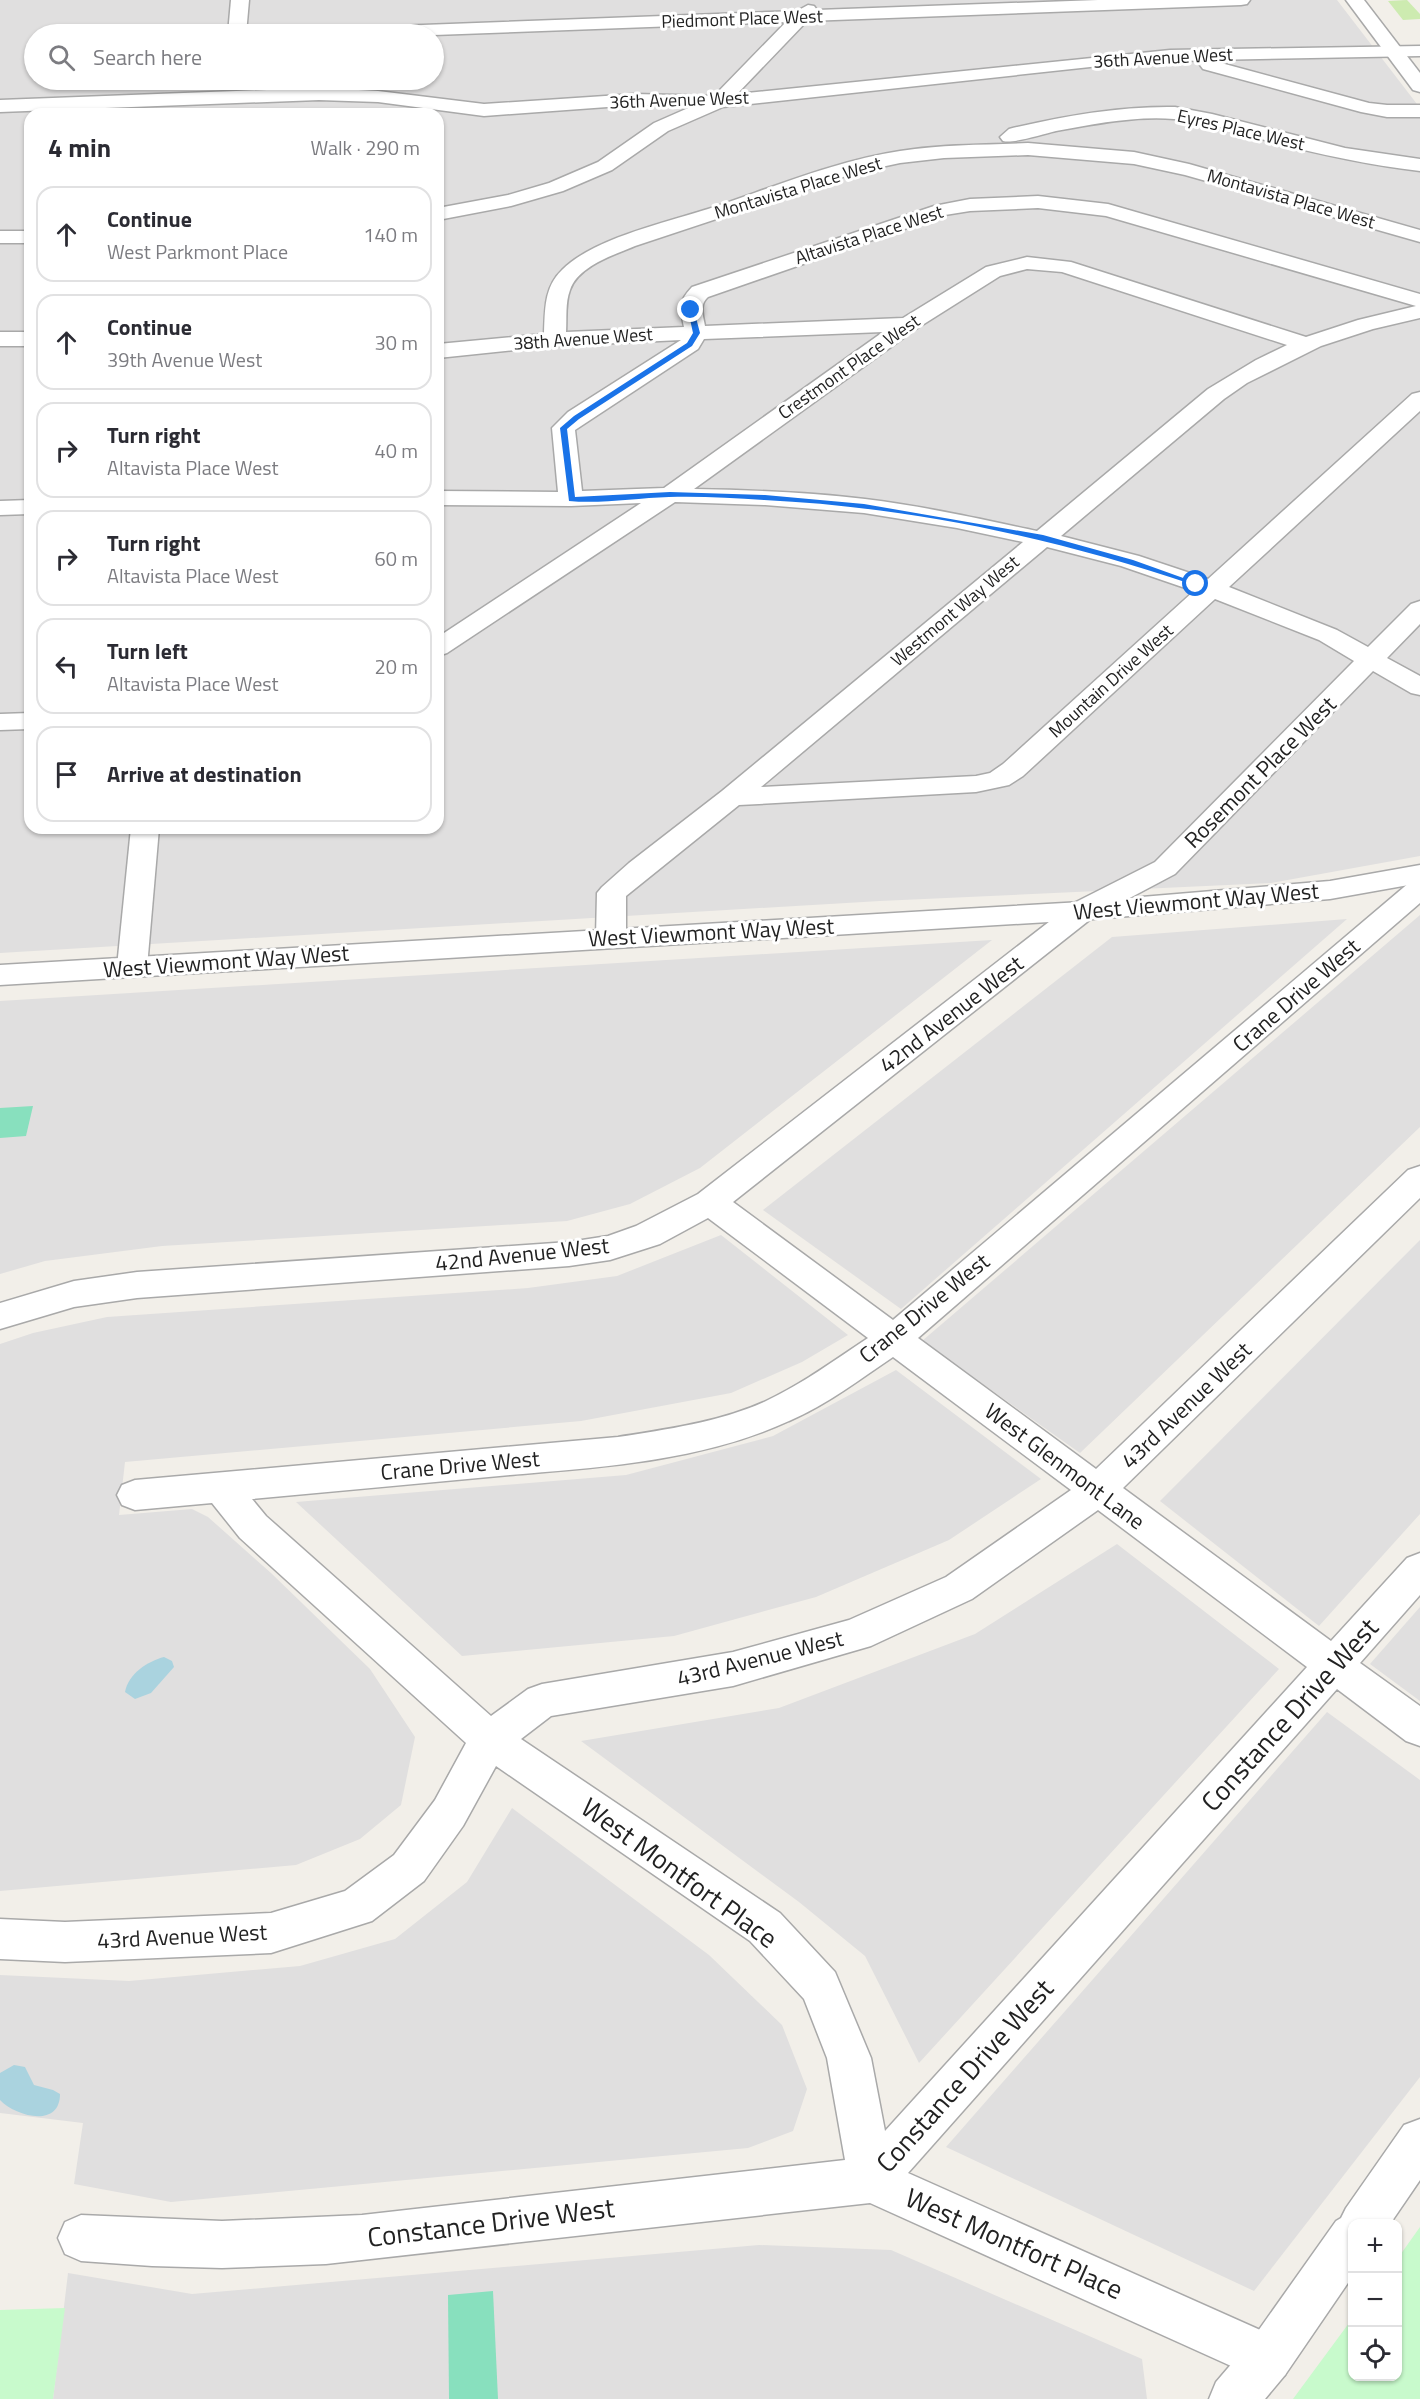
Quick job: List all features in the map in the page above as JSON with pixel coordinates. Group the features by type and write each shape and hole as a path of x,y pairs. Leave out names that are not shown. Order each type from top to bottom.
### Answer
{"street":[{"path":"238,24 240,0"},
{"path":"444,213 511,200 555,187 604,166 661,127 719,102 818,0"},
{"name":"Piedmont Place West","path":"444,30 1241,0"},
{"path":"1355,0 1420,86"},
{"name":"36th Avenue West","path":"271,90 363,95 424,104 493,110 553,108 652,98 682,97 719,102 1170,55 1420,51"},
{"path":"1170,55 1368,108 1387,111 1420,111"},
{"name":"36th Avenue West","path":"0,106 208,90"},
{"name":"Eyres Place West","path":"996,149 1016,133 1110,116 1155,112 1199,116 1330,151 1420,165"},
{"name":"Montavista Place West","path":"555,339 558,290 573,270 591,258 628,242 853,167 900,157 996,149 1063,150 1145,160 1189,170 1420,236"},
{"name":"Altavista Place West","path":"696,333 691,310 692,300 700,292 913,218 940,210 1000,203 1038,202 1108,210 1420,301"},
{"path":"0,237 24,237"},
{"name":"Crestmont Place West","path":"444,644 670,495 908,324 993,271 1012,265 1045,263 1064,266 1305,344"},
{"name":"Westmont Way West","path":"611,938 612,893 639,868 732,797 1216,394 1260,365 1305,344 1371,321 1420,312"},
{"name":"38th Avenue West","path":"444,350 555,339 908,324"},
{"path":"572,499 563,428 576,417 690,345 696,333"},
{"path":"0,339 24,339"},
{"name":"Mountain Drive West","path":"732,797 976,784 999,779 1013,770 1420,399"},
{"path":"444,498 572,499 670,495 765,498 864,506 1043,538 1130,561 1212,589 1328,635 1420,687"},
{"path":"0,508 24,507"},
{"name":"Rosemont Place West","path":"1082,911 1165,868 1420,609"},
{"path":"0,722 24,721"},
{"path":"132,967 144,834"},
{"name":"West Viewmont Way West","path":"0,975 1082,911 1330,890 1420,874"},
{"name":"Crane Drive West","path":"135,1495 618,1451 679,1442 732,1428 798,1401 894,1339 1420,888"},
{"name":"42nd Avenue West","path":"0,1316 74,1294 138,1285 558,1255 600,1249 648,1235 710,1202 1082,911"},
{"name":"43rd Avenue West","path":"0,1939 66,1942 271,1933 357,1907 409,1868 448,1813 489,1739 542,1701 733,1669 857,1634 959,1588 1098,1490 1420,1178"},
{"name":"West Glenmont Lane","path":"710,1202 1420,1730"},
{"name":"West Montfort Place","path":"221,1487 253,1527 489,1739 765,1927 820,1986 849,2058 871,2180 1268,2358"},
{"name":"Constance Drive West","path":"81,2238 151,2245 279,2245 362,2238 871,2180 1420,1569"},
{"path":"1365,2219 1420,2141"},
{"path":"1233,2399 1268,2358 1348,2244"}],"shaded area":[{"path":"0,0 1337,0 1420,108 1420,856 1271,883 880,901 0,953"},
{"path":"1420,915 1420,1127 1080,1453 922,1341"},
{"path":"1347,919 901,1309 763,1210 1112,937"},
{"path":"992,940 700,1168 630,1204 567,1221 162,1246 45,1261 0,1274 0,1001"},
{"path":"721,1235 848,1335 802,1362 731,1393 581,1421 125,1462 119,1515 192,1509 208,1517 271,1573 370,1669 415,1737 401,1805 360,1839 296,1865 0,1891 0,1344 33,1333 107,1317 528,1288 617,1276"},
{"path":"1420,1240 1420,1514 1319,1626 1160,1501"},
{"path":"896,1370 1041,1479 949,1540 816,1597 674,1636 462,1656 296,1502 626,1475 773,1436"},
{"path":"1117,1544 1279,1669 919,2063 865,1956 799,1902 581,1741 779,1708 975,1634"},
{"path":"1420,1607 1420,1701 1370,1664"},
{"path":"1327,1712 1420,1780 1420,2077 1254,2291 946,2147"},
{"path":"512,1808 709,1955 782,2025 807,2089 793,2131 748,2148 171,2202 74,2184 83,2123 0,2113 0,1975 129,1981 300,1966 395,1939 467,1882"},
{"path":"759,2245 891,2250 1142,2359 1147,2399 53,2399 68,2273 192,2294"}],"green space":[{"path":"1407,0 1420,14 1420,19 1403,20 1388,1"},
{"path":"33,1106 26,1136 0,1138 0,1108"},
{"path":"1420,2227 1420,2399 1293,2399 1348,2324 1348,2381 1402,2381 1402,2252"},
{"path":"493,2291 498,2399 449,2399 448,2295"},
{"path":"65,2308 53,2399 0,2399 0,2310"}],"water":[{"path":"164,1657 172,1661 174,1667 151,1693 135,1699 125,1692 134,1674"},
{"path":"14,2065 25,2067 34,2085 60,2094 58,2105 53,2112 36,2116 26,2114 16,2111 0,2100 0,2073"}],"route":[{"path":"691,310 696,333 690,345 576,417 563,428 572,499 670,495 765,498 864,506 957,520 1043,538 1130,561 1196,584"}]}
